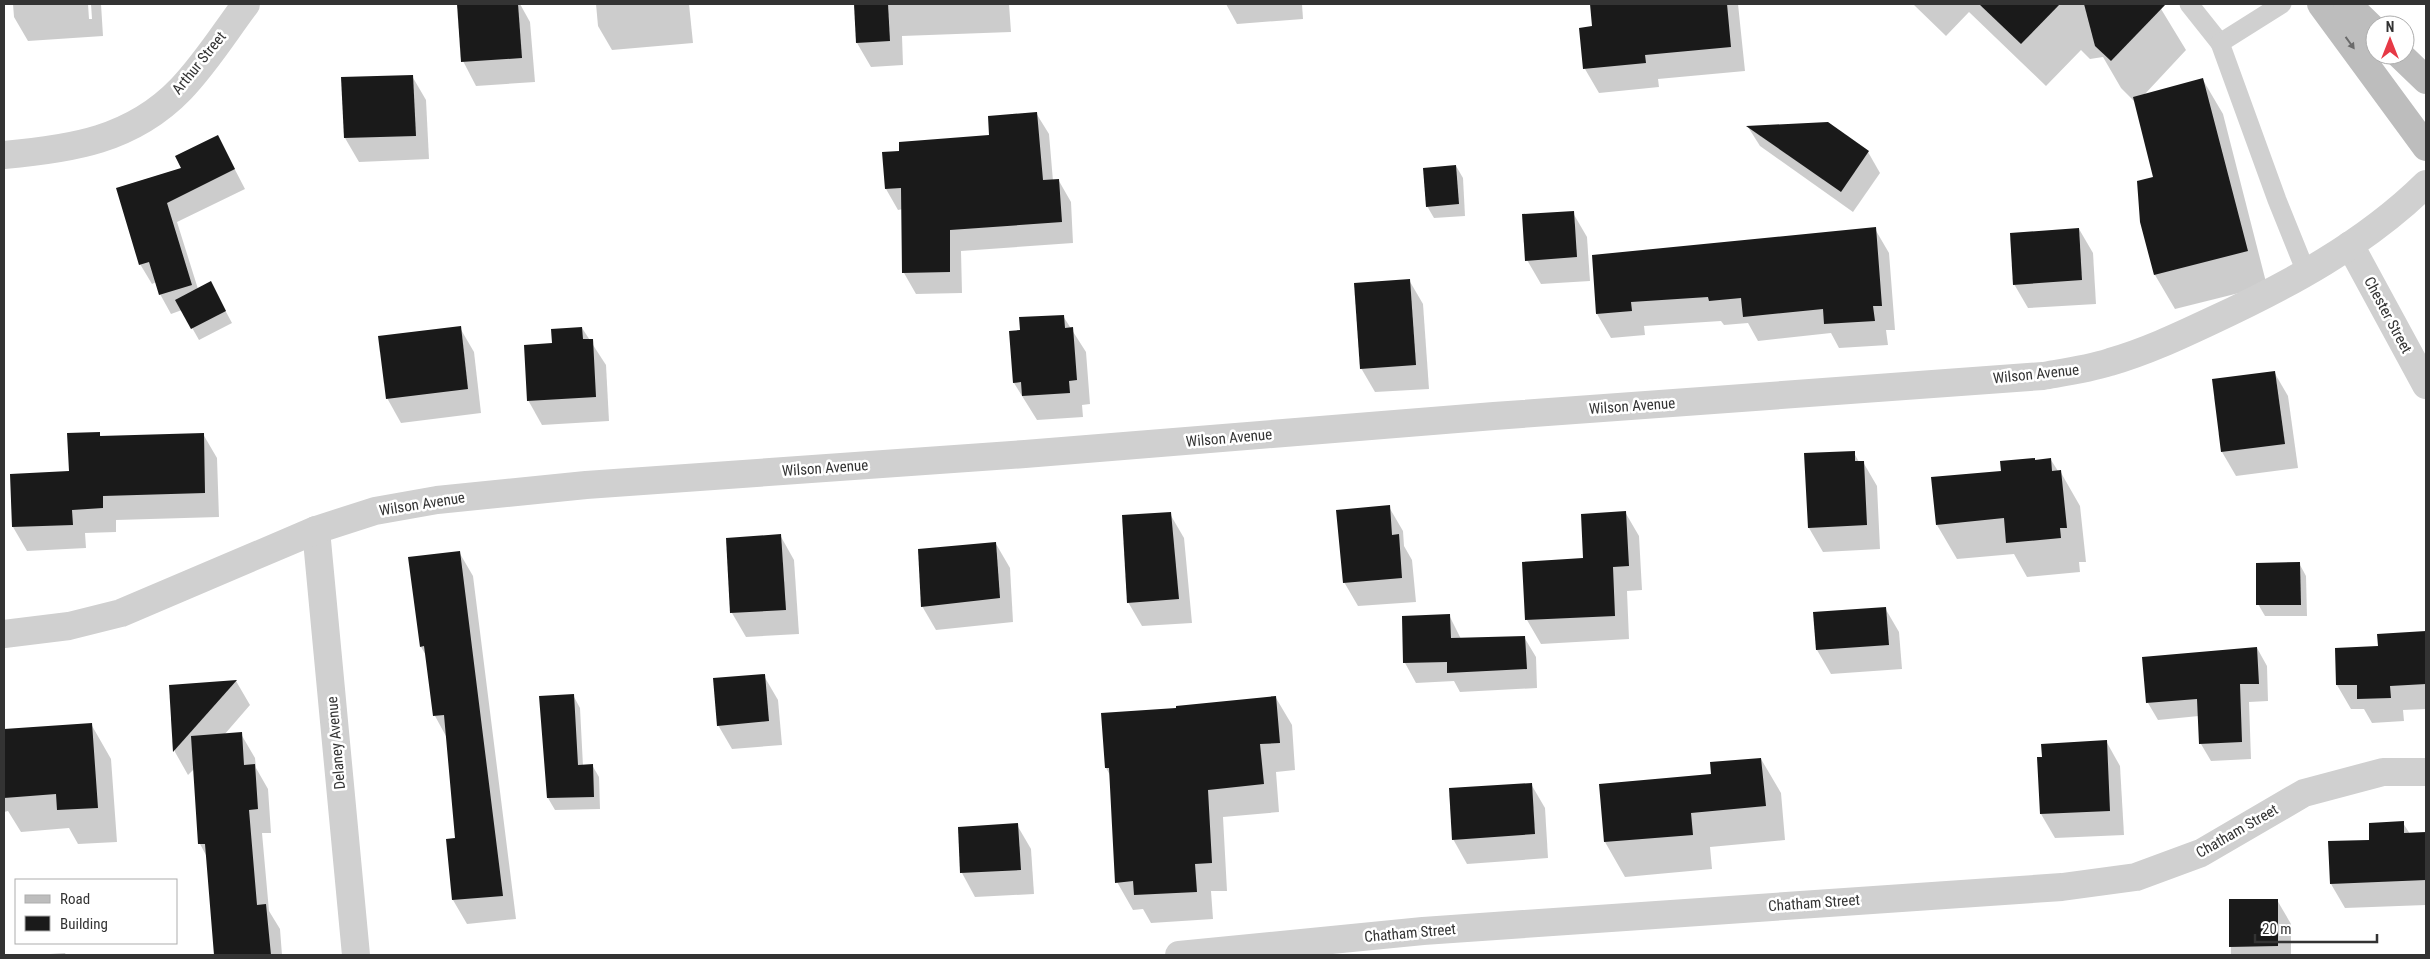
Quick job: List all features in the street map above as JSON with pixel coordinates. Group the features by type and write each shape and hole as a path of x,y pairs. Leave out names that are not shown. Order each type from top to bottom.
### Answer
{"main road":[{"path":"2321,4 2426,148"},
{"path":"2347,4 2365,21"},
{"path":"2410,65 2426,80"}],"street":[{"name":"Arthur Street","path":"4,155 64,147 110,137 149,117 186,83 246,4"},
{"name":"Wilson Avenue","path":"4,634 69,626 121,613 316,530 388,508 511,491 1025,454 1494,416 2043,376 2086,369 2161,344 2265,295 2350,245 2401,209 2426,184"},
{"name":"Chester Street","path":"2350,245 2426,386"},
{"name":"Delaney Avenue","path":"316,530 356,955"},
{"name":"Chatham Street","path":"1179,955 1423,931 2062,887 2136,877 2201,853 2304,793 2383,772 2426,772"}],"lane":[{"path":"2189,4 2220,43 2273,191 2306,272"},
{"path":"2220,43 2282,4"}],"building":[{"path":"457,4 518,4 522,58 461,62"},
{"path":"854,4 888,4 890,41 856,43"},
{"path":"1590,4 1727,4 1731,47 1645,55 1646,63 1583,69 1579,28 1592,26"},
{"path":"1979,4 2060,4 2021,44"},
{"path":"2084,4 2166,4 2111,61 2095,46"},
{"path":"413,75 416,136 344,138 341,77"},
{"path":"2203,78 2248,251 2154,275 2140,222 2137,181 2153,177 2133,97"},
{"path":"1037,112 1043,180 1059,179 1062,222 950,230 950,272 902,273 901,188 885,189 882,152 899,151 899,142 989,135 988,116"},
{"path":"1828,122 1869,151 1841,192 1746,126"},
{"path":"218,135 235,169 167,203 192,285 159,295 149,262 139,265 116,188 181,168 175,156"},
{"path":"1456,165 1459,204 1426,207 1423,168"},
{"path":"1574,211 1577,257 1525,261 1522,214"},
{"path":"1876,227 1882,306 1873,306 1875,321 1824,324 1823,309 1743,317 1741,298 1709,301 1708,297 1631,302 1632,311 1596,314 1592,255"},
{"path":"2079,228 2082,280 2013,285 2010,233"},
{"path":"1410,279 1416,365 1360,369 1354,283"},
{"path":"211,281 226,311 191,329 175,300"},
{"path":"1064,315 1065,328 1073,327 1077,380 1069,381 1070,393 1022,396 1021,382 1013,383 1009,331 1020,330 1019,317"},
{"path":"461,326 468,389 386,399 378,336"},
{"path":"582,327 583,339 593,339 596,397 527,401 524,345 552,343 551,329"},
{"path":"2275,371 2285,444 2221,452 2212,379"},
{"path":"100,432 100,436 204,433 205,493 103,496 103,508 72,510 73,525 12,527 10,474 69,471 67,433"},
{"path":"1855,451 1855,461 1864,461 1867,525 1808,528 1804,453"},
{"path":"2035,458 2035,460 2051,458 2052,471 2061,470 2067,528 2060,528 2061,538 2006,543 2004,518 1936,525 1931,477 2001,471 2000,461"},
{"path":"1390,505 1392,535 1399,534 1402,578 1343,583 1336,510"},
{"path":"1626,511 1629,566 1613,567 1615,616 1525,620 1522,562 1583,558 1581,514"},
{"path":"1171,512 1179,599 1127,603 1122,515"},
{"path":"781,534 786,610 730,613 726,538"},
{"path":"996,542 1000,598 921,607 918,549"},
{"path":"460,551 503,896 452,900 446,839 455,838 444,715 433,716 424,646 420,647 408,557"},
{"path":"2300,562 2301,605 2256,605 2256,563"},
{"path":"1886,607 1889,645 1816,650 1813,612"},
{"path":"1450,614 1451,638 1525,636 1527,669 1447,673 1447,662 1403,663 1402,616"},
{"path":"2426,631 2426,684 2390,686 2391,698 2357,699 2357,685 2336,685 2335,648 2378,646 2377,634"},
{"path":"2257,647 2259,684 2240,684 2242,742 2199,744 2197,699 2146,703 2142,657"},
{"path":"765,674 769,721 717,726 713,678"},
{"path":"237,680 173,752 169,685"},
{"path":"574,694 578,765 593,764 594,797 547,798 539,696"},
{"path":"1276,696 1280,743 1260,744 1264,784 1208,790 1212,863 1195,864 1197,892 1134,895 1133,881 1115,883 1109,768 1105,768 1101,713 1176,708 1176,706"},
{"path":"92,723 98,808 57,810 56,794 4,798 4,729"},
{"path":"242,732 244,765 255,764 258,809 249,810 257,905 266,904 271,955 214,955 205,844 198,844 191,736"},
{"path":"2107,740 2110,811 2040,814 2037,757 2042,757 2041,744"},
{"path":"1761,758 1766,806 1691,813 1693,835 1604,842 1599,784 1711,774 1710,762"},
{"path":"1532,783 1535,834 1452,840 1449,788"},
{"path":"2404,821 2404,833 2426,832 2426,880 2330,884 2328,841 2369,840 2369,823"},
{"path":"1018,823 1021,870 960,873 958,827"},
{"path":"2229,899 2278,899 2278,946 2229,947"}]}
